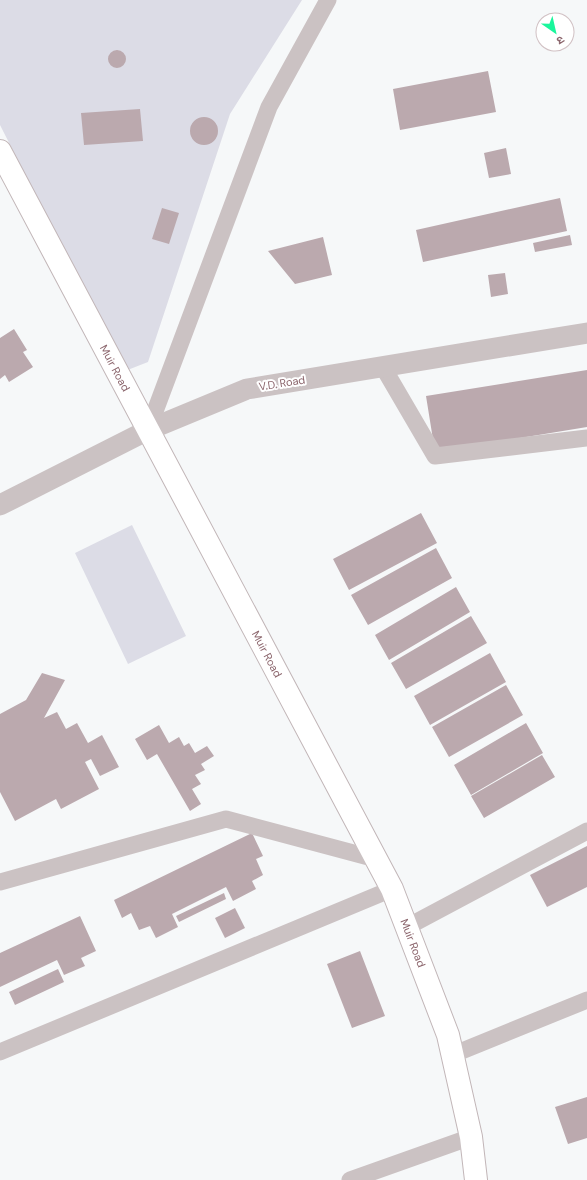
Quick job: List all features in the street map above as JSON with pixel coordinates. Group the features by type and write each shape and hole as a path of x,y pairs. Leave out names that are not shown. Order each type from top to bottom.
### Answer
{"main road":[{"name":"Muir Road","path":"0,151 392,889 448,1035 471,1137 476,1180"}],"street":[{"path":"148,430 269,107 328,0"},
{"name":"V.D. Road","path":"0,505 148,430 247,389 587,333"},
{"path":"382,367 435,456 587,438"},
{"path":"0,882 226,819 376,859"},
{"path":"407,927 587,831"},
{"path":"0,1052 392,889"},
{"path":"452,1055 587,1000"},
{"path":"350,1180 471,1137"}],"shaded area":[{"path":"0,0 302,0 230,114 148,362 125,371 0,125"},
{"path":"132,525 186,636 128,664 75,553"}],"building":[{"path":"117,50 121,51 125,55 125,63 121,67 117,68 113,67 109,63 108,59 109,55 113,51"},
{"path":"488,71 496,112 400,130 393,89"},
{"path":"140,109 143,141 84,145 81,113"},
{"path":"204,117 214,121 218,131 214,141 204,145 194,141 190,131 194,121"},
{"path":"506,148 511,174 489,178 484,153"},
{"path":"560,198 567,231 423,262 416,230"},
{"path":"162,208 179,213 169,244 152,239"},
{"path":"570,235 572,245 535,252 533,243"},
{"path":"323,237 332,275 295,284 268,251"},
{"path":"505,273 508,294 491,297 488,275"},
{"path":"14,329 27,350 23,352 33,367 9,382 5,375 0,379 0,338"},
{"path":"587,370 587,427 435,452 426,396"},
{"path":"421,513 437,543 349,590 333,559"},
{"path":"436,548 452,578 368,625 351,595"},
{"path":"456,587 470,612 389,660 375,635"},
{"path":"471,616 487,643 406,689 391,663"},
{"path":"490,653 506,682 430,725 414,696"},
{"path":"42,673 65,680 44,718 57,712 66,729 77,723 88,743 102,735 119,767 100,776 91,759 85,762 99,789 61,809 56,799 15,821 0,792 0,714 26,700"},
{"path":"506,685 523,715 449,757 432,727"},
{"path":"526,723 543,753 471,795 454,765"},
{"path":"159,725 169,743 179,737 184,746 189,743 195,753 207,746 214,756 201,764 205,770 195,775 201,784 192,789 201,804 190,811 157,754 147,760 135,739"},
{"path":"542,755 555,777 484,818 471,796"},
{"path":"252,833 263,856 256,859 263,875 252,881 256,889 233,901 226,887 172,914 178,927 156,938 150,926 139,930 131,913 122,918 114,900"},
{"path":"587,846 587,887 547,907 530,875"},
{"path":"224,893 226,899 179,922 176,916"},
{"path":"235,908 245,928 225,938 215,918"},
{"path":"80,916 96,951 81,958 85,966 64,975 57,960 0,987 0,953"},
{"path":"360,951 385,1016 352,1028 327,964"},
{"path":"58,969 64,982 15,1005 9,992"},
{"path":"587,1097 587,1138 568,1144 555,1107"}]}
